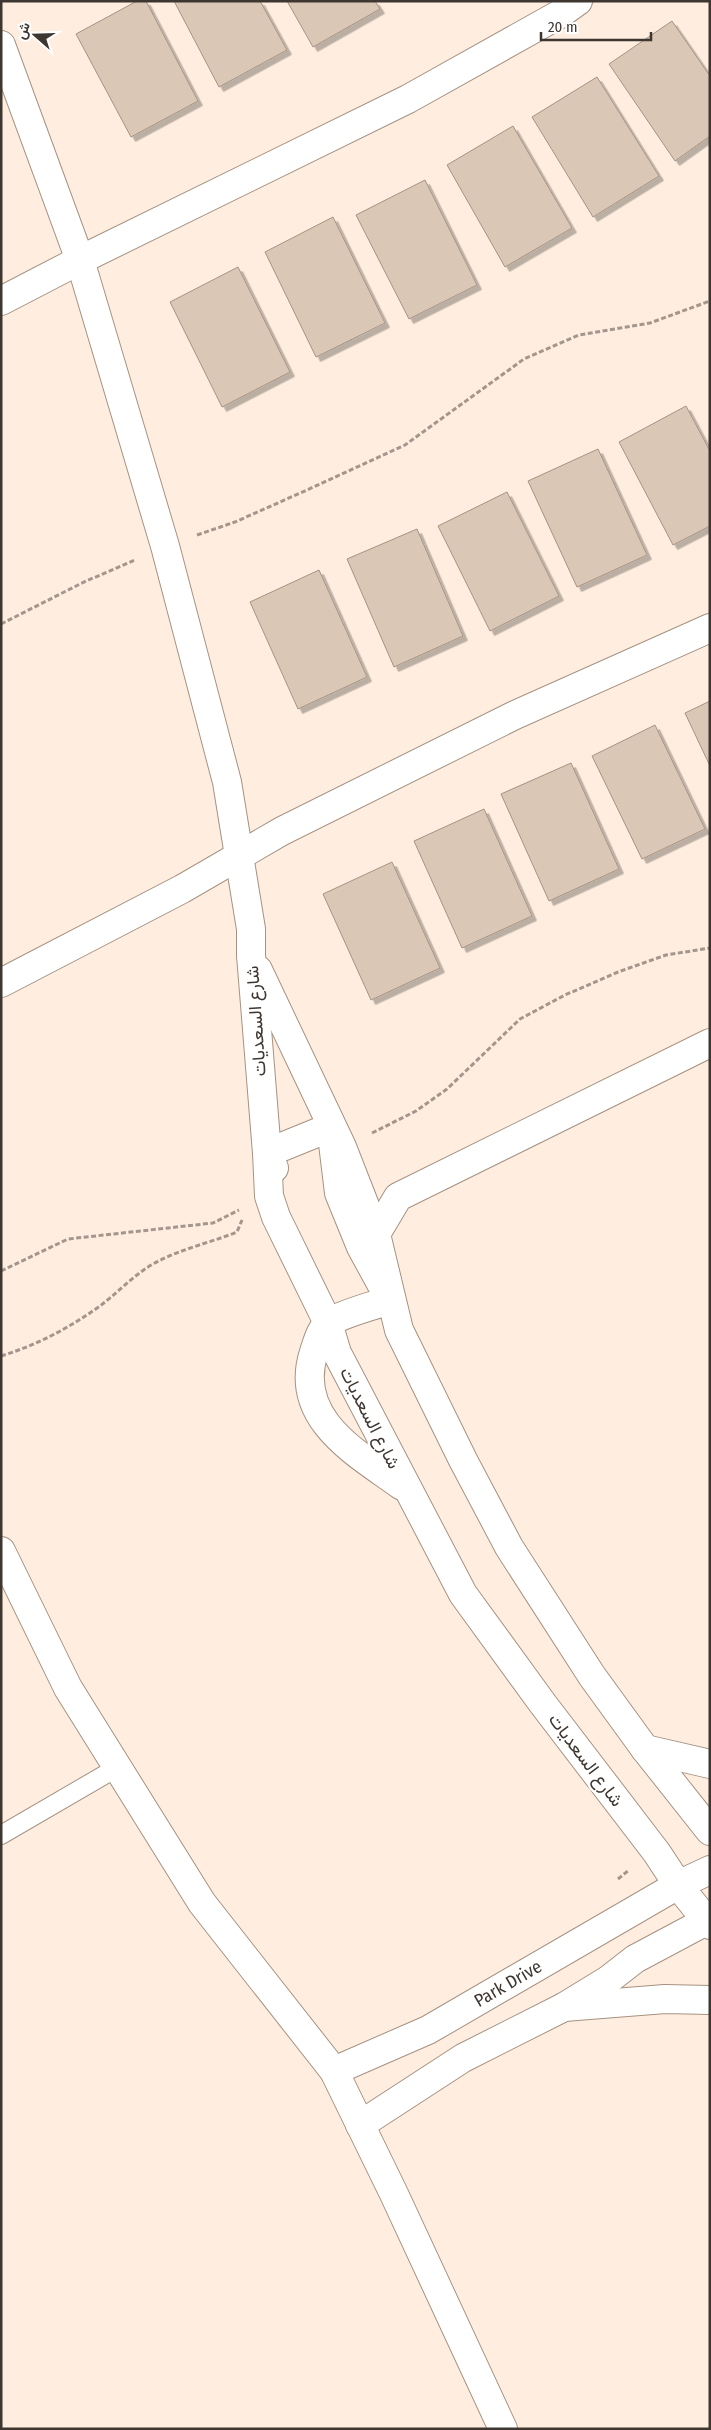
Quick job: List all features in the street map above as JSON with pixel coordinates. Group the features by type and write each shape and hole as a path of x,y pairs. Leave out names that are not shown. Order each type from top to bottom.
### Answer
{"street":[{"path":"1,301 80,260 408,99 560,14 578,1"},
{"path":"1,46 80,260 165,546 227,782 251,929 251,955"},
{"path":"1,983 182,889 282,831 515,715 710,628"},
{"name":"شارع السعديات","path":"251,955 337,1137 376,1234 390,1300 399,1330 462,1460 509,1547 592,1676 645,1750 710,1831"},
{"name":"شارع السعديات","path":"251,955 268,1153 258,1201 276,1217 328,1323 337,1353 463,1594 657,1853 678,1885 708,1922"},
{"path":"376,1234 398,1197 710,1043"},
{"path":"328,1323 290,1207 268,1153 337,1137 339,1193 361,1247 390,1300 328,1323 318,1340 312,1360 310,1380 314,1400 321,1418 334,1434 407,1490"},
{"path":"1,1551 68,1688 202,1903 334,2071 503,2429"},
{"path":"645,1750 710,1764"},
{"name":"Park Drive","path":"334,2071 428,2030 678,1885 710,1870"},
{"path":"360,2125 463,2058 564,2007 608,1980 635,1959 708,1922"},
{"path":"564,2007 666,1999 710,2000"}],"lane":[{"path":"1,1835 118,1767"}],"path":[{"path":"1,624 84,582 165,546 235,522 405,445 524,360 580,335 650,323 710,301"},
{"path":"337,1137 416,1111 447,1089 520,1019 542,1007 618,972 666,955 710,948"},
{"path":"1,1271 68,1239 214,1223 258,1201"},
{"path":"1,1356 29,1347 63,1330 100,1306 148,1267 185,1248 237,1232 258,1201"}],"building":[{"path":"137,1 146,1 198,101 131,137 76,34"},
{"path":"174,1 260,1 287,50 219,87"},
{"path":"287,1 375,1 380,9 313,47"},
{"path":"672,21 710,76 710,136 675,161 609,64"},
{"path":"597,77 659,176 593,217 532,117"},
{"path":"513,126 572,228 505,267 447,165"},
{"path":"425,180 477,285 409,319 356,215"},
{"path":"333,217 385,323 316,357 265,252"},
{"path":"238,267 290,372 222,407 170,302"},
{"path":"686,406 710,451 710,526 673,545 619,442"},
{"path":"598,449 647,555 577,587 528,481"},
{"path":"507,492 559,596 490,631 438,526"},
{"path":"417,529 463,636 394,667 347,559"},
{"path":"319,570 367,677 298,709 250,602"},
{"path":"710,701 710,766 685,713"},
{"path":"655,725 705,829 642,859 592,756"},
{"path":"571,763 619,869 549,901 501,794"},
{"path":"484,809 532,916 462,948 414,841"},
{"path":"392,862 440,968 371,1000 323,894"}]}
